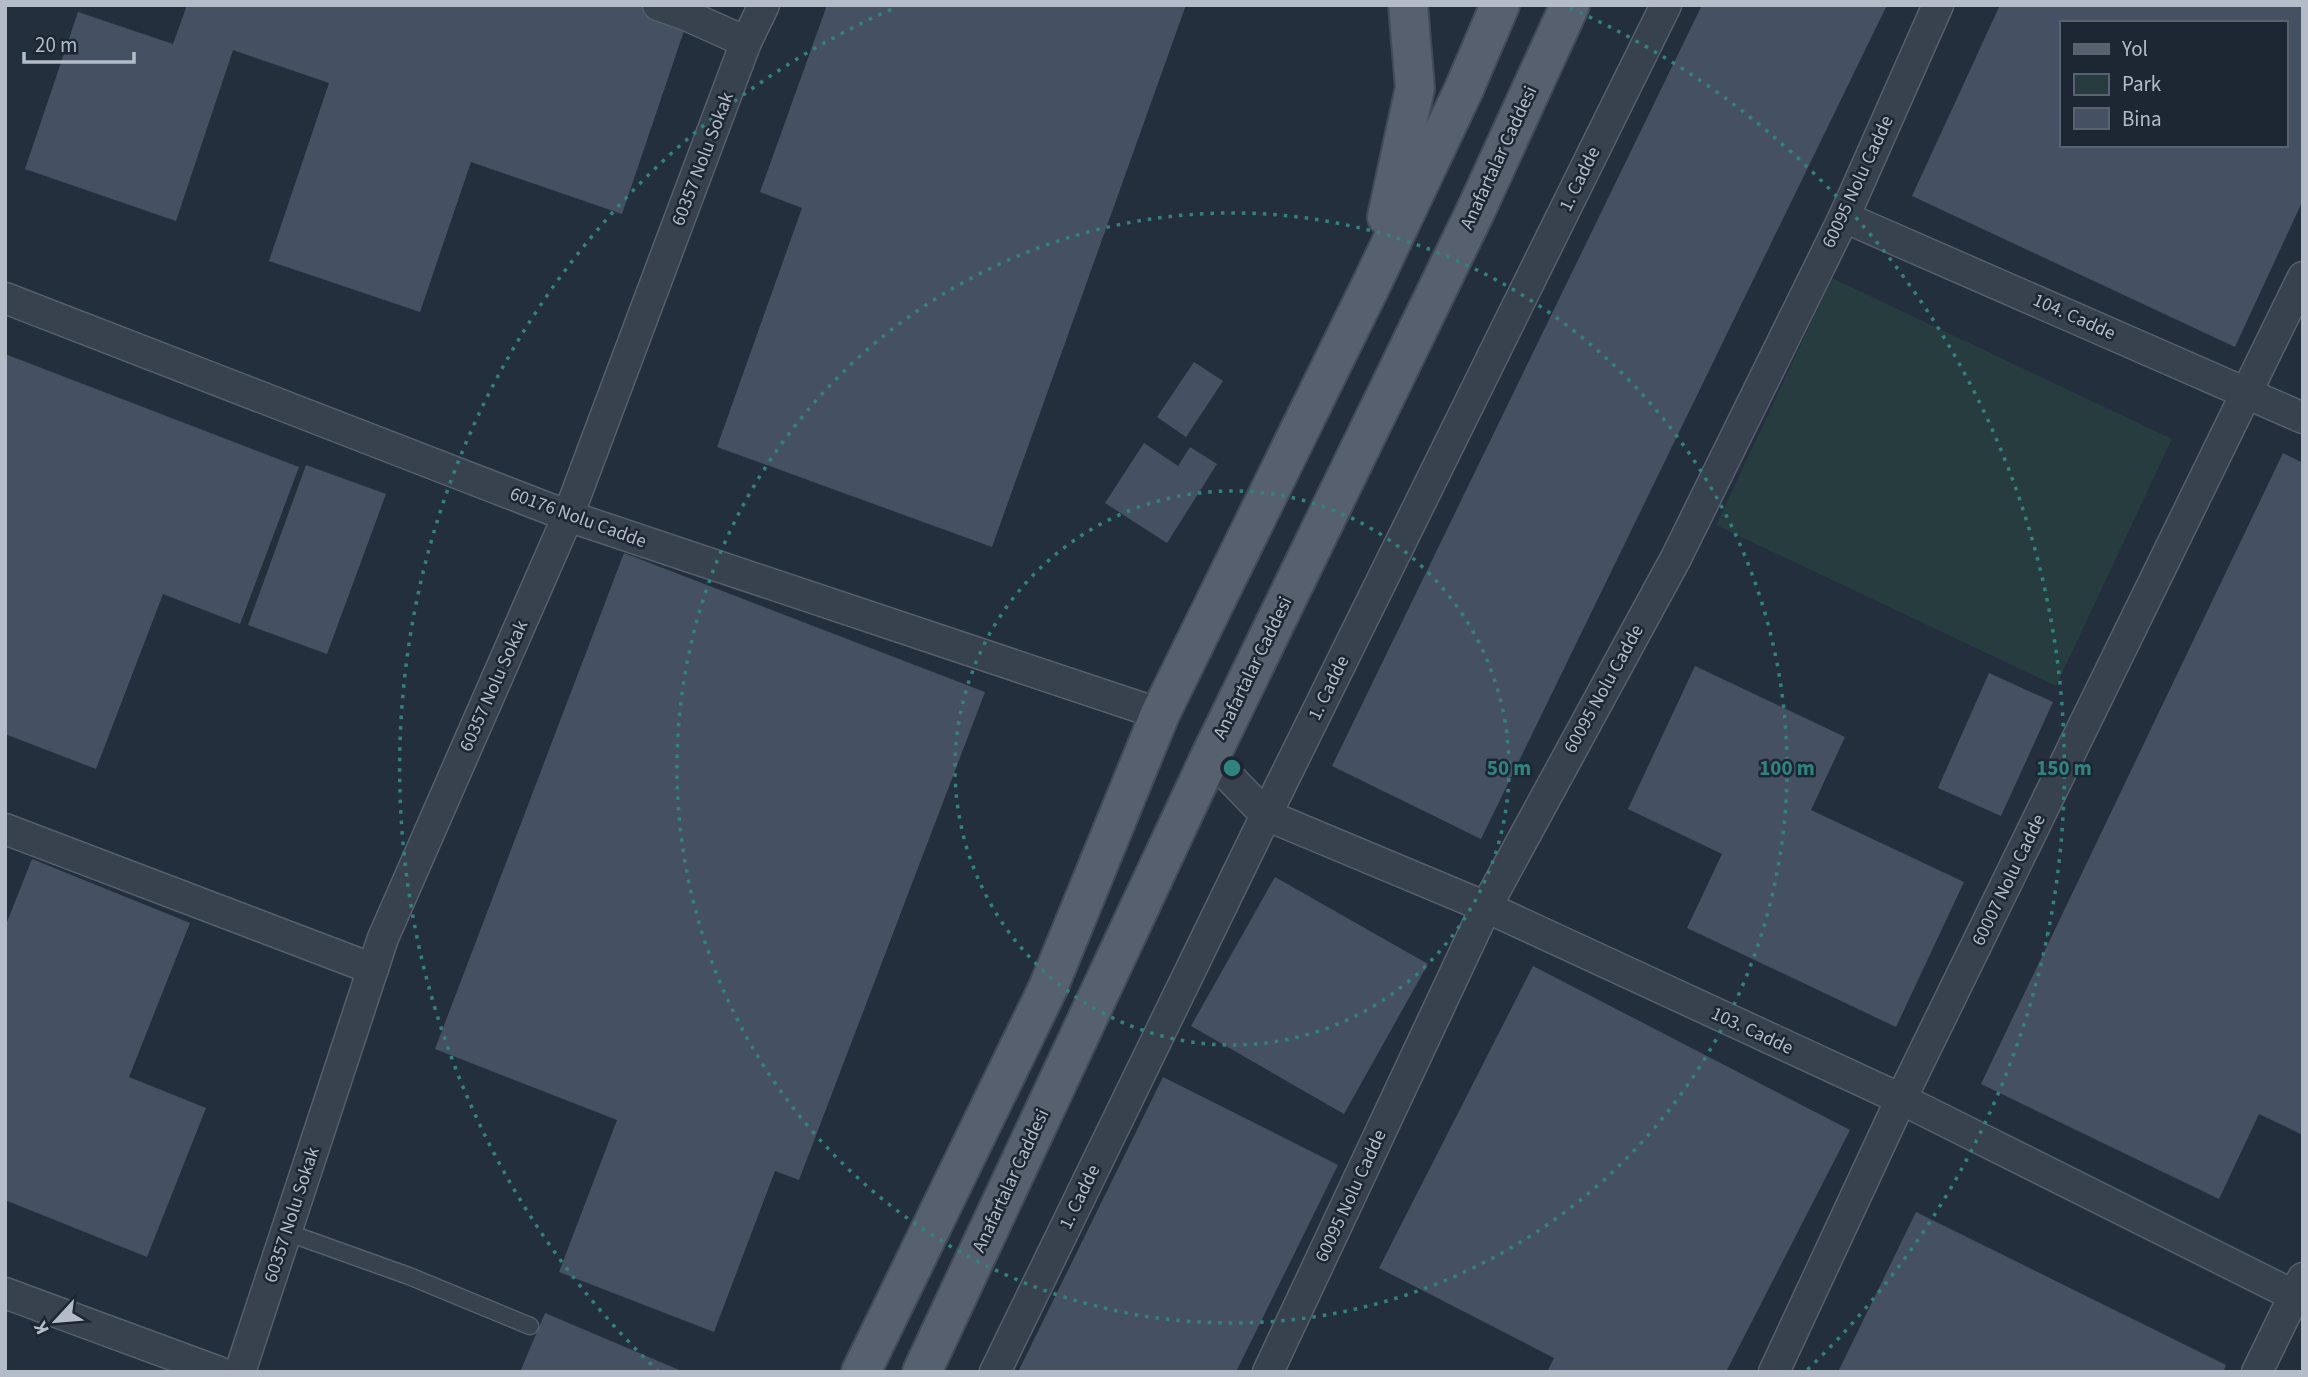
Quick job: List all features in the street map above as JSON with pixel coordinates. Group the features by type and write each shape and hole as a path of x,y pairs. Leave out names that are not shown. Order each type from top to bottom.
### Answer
{"main road":[{"path":"1373,281 1415,88 1408,5"},
{"path":"861,1372 1048,988 1160,714 1373,281 1464,89 1500,5"},
{"name":"Anafartalar Caddesi","path":"922,1372 1210,757 1476,210 1570,5"}],"street":[{"path":"658,5 747,42"},
{"name":"60357 Nolu Sokak","path":"240,1372 394,912 568,516 747,42 764,5"},
{"name":"1. Cadde","path":"995,1372 1266,815 1666,5"},
{"name":"60095 Nolu Cadde","path":"1268,1372 1486,907 1676,558 1844,217 1938,5"},
{"name":"104. Cadde","path":"1844,217 2303,418"},
{"name":"60007 Nolu Cadde","path":"1774,1372 1901,1100 2303,277"},
{"name":"60176 Nolu Cadde","path":"5,298 568,516 1160,714"},
{"name":"103. Cadde","path":"1210,757 1266,815 1486,907 1901,1100 2300,1291"},
{"path":"5,829 373,969"},
{"path":"2257,1372 2300,1291"},
{"path":"5,1293 219,1372"}],"lane":[{"path":"286,1232 410,1276 530,1326"}],"green space":[{"path":"1832,278 2172,439 2056,686 1716,525"}],"building":[{"path":"187,5 637,5 687,22 622,214 471,162 420,312 269,261 329,83 233,50 176,221 25,169 78,12 173,44"},
{"path":"827,5 1186,5 992,547 717,447 802,208 760,192"},
{"path":"1702,5 1887,5 1481,839 1332,766"},
{"path":"2000,5 2303,5 2303,200 2235,347 1912,196"},
{"path":"5,354 299,467 240,624 163,594 96,769 5,734"},
{"path":"1194,362 1223,381 1186,437 1157,417"},
{"path":"1144,443 1178,466 1190,447 1217,464 1167,543 1105,503"},
{"path":"2283,453 2303,463 2303,1135 2259,1114 2219,1199 1981,1084"},
{"path":"306,465 386,494 327,654 248,625"},
{"path":"624,553 985,692 799,1180 775,1171 714,1332 559,1272 617,1120 435,1049"},
{"path":"1695,666 1845,737 1811,810 1964,882 1896,1027 1687,928 1722,854 1628,809"},
{"path":"1989,673 2053,702 2001,816 1938,788"},
{"path":"32,859 190,923 129,1077 206,1108 147,1257 5,1200 5,927"},
{"path":"1275,877 1428,964 1344,1114 1191,1026"},
{"path":"1533,966 1850,1130 1726,1372 1547,1372 1554,1358 1379,1268"},
{"path":"1163,1077 1338,1165 1236,1372 1018,1372"},
{"path":"1916,1212 2226,1365 2223,1372 1838,1372"},
{"path":"545,1313 684,1372 520,1372"}]}
